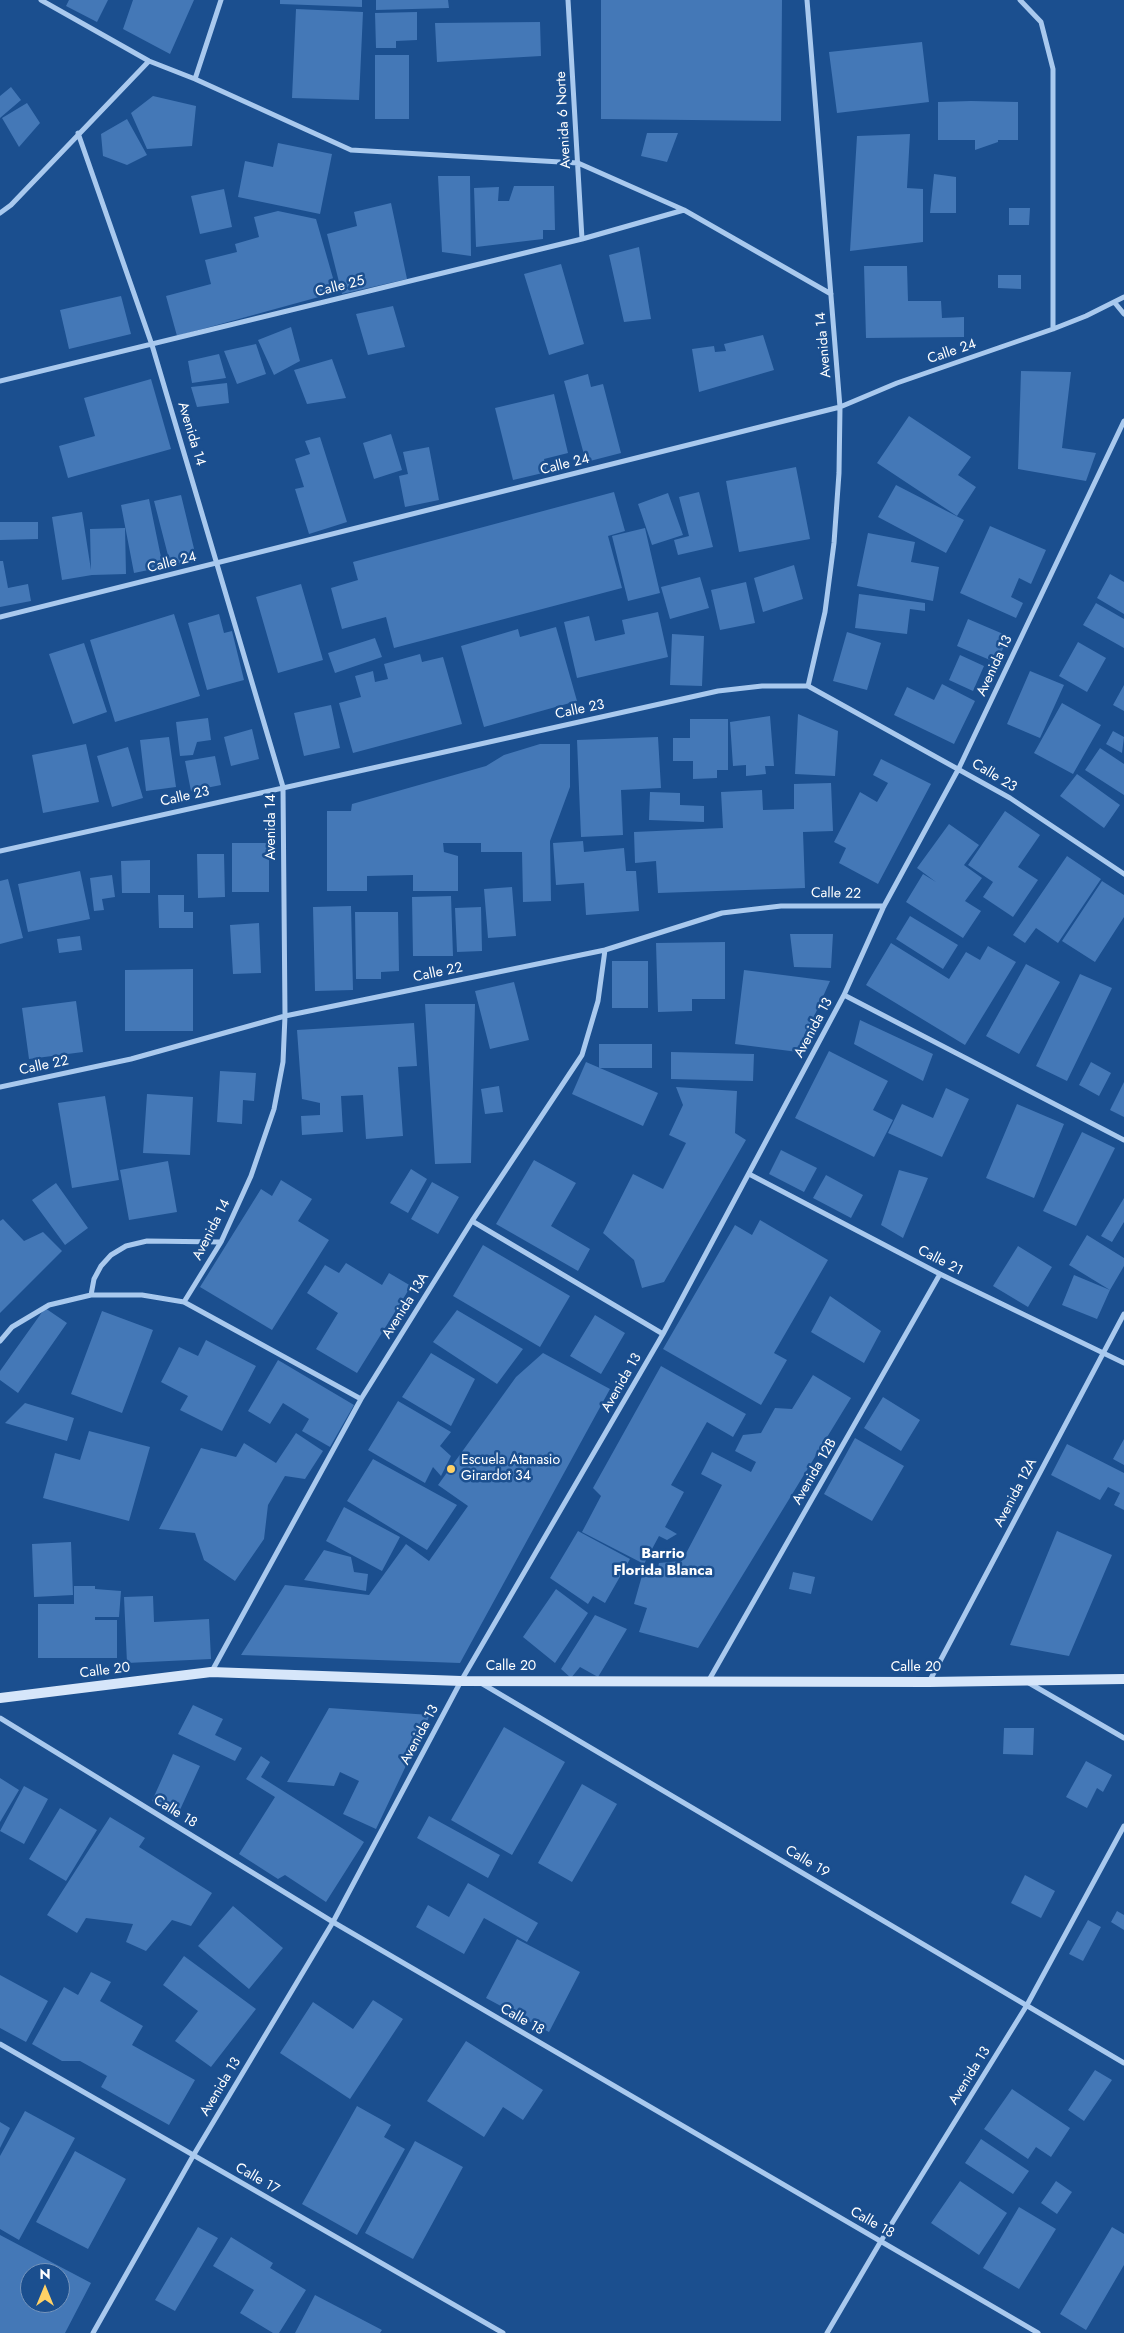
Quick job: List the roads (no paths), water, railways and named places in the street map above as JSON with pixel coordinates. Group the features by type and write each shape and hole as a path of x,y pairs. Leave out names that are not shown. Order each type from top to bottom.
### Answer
{"street":[{"path":"41,0 149,61 194,79 351,150 578,164 684,210 831,294"},
{"path":"194,79 221,0"},
{"name":"Avenida 6 Norte","path":"568,0 582,239"},
{"name":"Avenida 14","path":"807,0 840,407 839,473 834,543 825,612 808,686"},
{"path":"1020,0 1041,22 1053,68 1053,329"},
{"path":"0,212 11,205 149,61"},
{"name":"Avenida 14","path":"78,133 152,345 283,787 285,1016 283,1062 274,1109 251,1176 221,1242 184,1302"},
{"name":"Calle 25","path":"0,381 582,239 684,210"},
{"name":"Calle 24","path":"0,617 840,407 897,383 1053,329 1115,303 1124,297"},
{"path":"1115,303 1124,314"},
{"name":"Avenida 13","path":"93,2333 193,2156 333,1922 461,1681 663,1334 844,995 884,906 959,768 1124,421"},
{"name":"Calle 23","path":"0,851 718,691 762,686 808,686 959,768 1010,798 1124,874"},
{"name":"Calle 22","path":"0,1087 131,1058 285,1016 605,950 722,913 781,906 884,906"},
{"name":"Avenida 13A","path":"211,1672 361,1399 472,1221 582,1055 598,1001 605,950"},
{"path":"844,995 1124,1140"},
{"name":"Calle 21","path":"749,1174 940,1274 1103,1351 1124,1363"},
{"path":"472,1221 663,1334"},
{"path":"91,1295 94,1279 100,1266 111,1255 126,1246 147,1241 221,1242"},
{"name":"Avenida 12B","path":"710,1680 940,1274"},
{"path":"0,1341 12,1326 49,1305 91,1295 142,1295 184,1302 361,1399"},
{"name":"Avenida 12A","path":"929,1682 1124,1314"},
{"name":"Calle 20","path":"0,1698 211,1672 461,1681 710,1680 929,1682 1124,1679"},
{"path":"1024,1680 1124,1738"},
{"name":"Calle 19","path":"477,1681 1124,2063"},
{"name":"Calle 18","path":"0,1718 333,1922 1038,2333"},
{"name":"Avenida 13","path":"828,2333 881,2241 1027,2005 1124,1826"},
{"name":"Calle 17","path":"0,2044 503,2333"}],"place":[{"name":"Escuela Atanasio Girardot 34","path":"451,1469"}],"district":[{"name":"Barrio Florida Blanca","path":"663,1562"}]}
